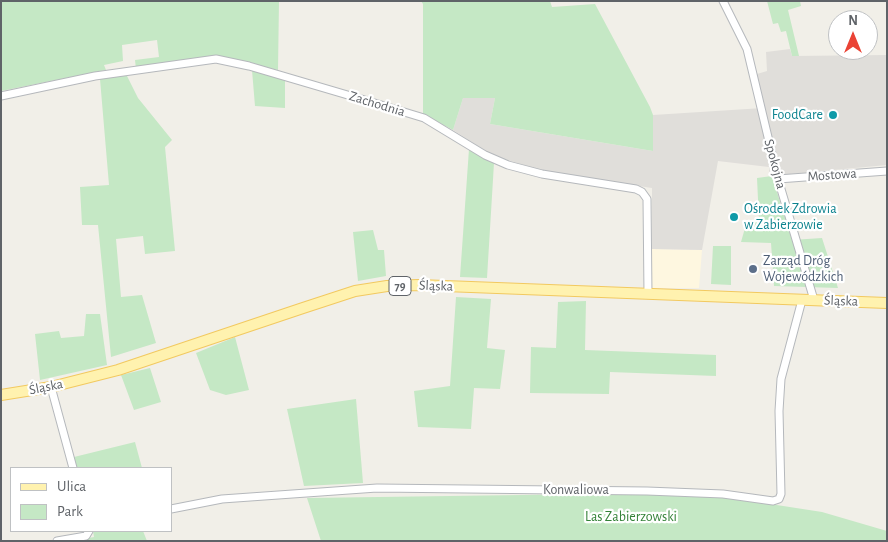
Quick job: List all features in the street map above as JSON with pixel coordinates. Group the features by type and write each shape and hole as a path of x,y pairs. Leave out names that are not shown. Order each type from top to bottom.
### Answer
{"main road":[{"name":"Śląska","path":"1,395 51,387 118,370 355,291 387,286 419,285 887,303"}],"street":[{"name":"Spokojna","path":"723,1 747,50 778,179 814,300"},
{"name":"Zachodnia","path":"1,96 95,76 216,60 249,66 368,100 424,118 485,155 508,165 542,174 642,192 647,199 648,294"},
{"name":"Mostowa","path":"778,179 887,171"},
{"name":"Konwaliowa","path":"172,509 222,499 385,488 656,491 723,494 773,501 779,499 782,486 779,411 781,379 802,300"},
{"path":"51,387 73,467"},
{"path":"57,541 86,536 88,532"}],"shaded area":[{"path":"790,49 792,56 828,56 828,60 878,60 878,55 887,55 887,165 769,176 769,167 718,161 702,250 652,249 652,188 546,172 492,155 453,130 463,98 495,98 490,124 653,151 653,115 763,108 757,74 767,71 766,52"},
{"path":"652,249 702,250 699,288 652,288"}],"green space":[{"path":"1,1 279,1 278,70 215,56 136,69 135,60 159,57 157,40 122,45 123,61 104,65 106,70 1,91"},
{"path":"421,1 550,1 552,7 595,4 650,107 653,115 653,151 490,124 495,98 463,98 453,130 423,114 423,4"},
{"path":"767,1 800,1 801,6 788,10 799,56 792,56 786,31 781,32 778,23 773,24"},
{"path":"252,70 285,80 285,108 255,106"},
{"path":"126,74 138,98 172,140 165,147 175,251 145,254 143,236 116,239 121,297 142,295 156,343 111,357 98,225 82,225 80,187 109,185 100,79"},
{"path":"469,149 494,163 487,278 460,277"},
{"path":"772,176 792,240 822,238 838,288 774,286 771,243 741,242 747,221 759,221 757,178"},
{"path":"373,230 378,250 384,250 386,276 358,281 353,232"},
{"path":"713,246 731,246 731,285 711,284"},
{"path":"456,297 491,299 487,348 505,350 500,389 474,388 471,429 418,427 414,391 450,386"},
{"path":"586,301 585,350 716,355 716,376 610,372 609,394 530,393 531,347 556,348 558,302"},
{"path":"86,314 100,314 107,365 40,380 35,334 59,331 61,338 84,336"},
{"path":"235,337 249,390 226,395 210,390 196,353"},
{"path":"150,368 161,402 134,410 121,375"},
{"path":"356,399 363,483 304,486 287,409"},
{"path":"135,442 142,467 77,467 74,457"},
{"name":"Las Zabierzowski","path":"665,493 725,497 822,512 887,531 887,541 321,541 307,498"},
{"path":"93,532 143,532 147,541 73,541 94,537"}],"place":[{"name":"FoodCare","path":"833,115"},
{"name":"Ośrodek Zdrowia w Zabierzowie","path":"734,217"},
{"name":"Zarząd Dróg Wojewódzkich","path":"753,269"}]}
